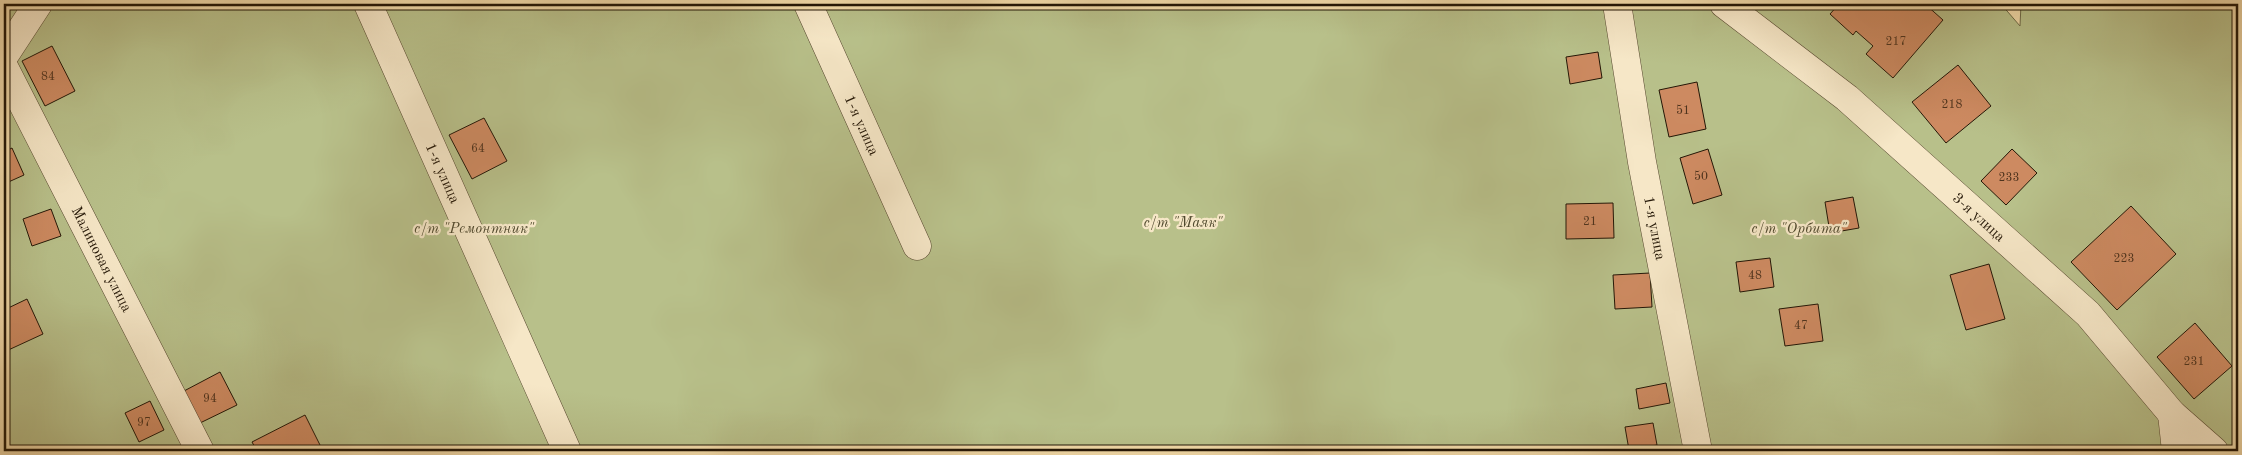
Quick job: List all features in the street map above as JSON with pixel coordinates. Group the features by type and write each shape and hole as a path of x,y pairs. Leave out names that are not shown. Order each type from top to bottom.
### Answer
{"street":[{"path":"4,56 38,4"},
{"name":"1-я улица","path":"368,4 567,451"},
{"name":"1-я улица","path":"808,4 917,246"},
{"name":"1-я улица","path":"1617,4 1642,162 1698,451"},
{"name":"3-я улица","path":"1724,4 1847,98 2088,314 2172,414 2214,451"},
{"name":"Малиновая улица","path":"4,67 200,451"},
{"path":"2172,414 2176,451"}],"green space":[{"path":"4,4 2001,4 2020,26 2021,4 2238,4 2238,451 4,451"}],"building":[{"path":"1839,4 1925,4 1943,20 1893,78 1866,54 1873,46 1856,31 1853,35 1830,14"},
{"path":"52,46 75,91 45,106 22,61"},
{"path":"1598,52 1602,78 1570,84 1566,57"},
{"path":"1958,65 1991,106 1946,143 1912,102"},
{"path":"1697,82 1706,129 1669,137 1659,90"},
{"path":"484,118 507,161 472,179 449,135"},
{"path":"12,148 24,175 4,184 4,152"},
{"path":"1708,149 1722,195 1693,204 1680,158"},
{"path":"2012,149 2037,173 2006,205 1981,181"},
{"path":"1853,197 1859,228 1830,233 1825,202"},
{"path":"1613,203 1614,238 1566,239 1566,204"},
{"path":"2131,206 2176,254 2117,310 2071,262"},
{"path":"51,209 61,236 32,246 23,219"},
{"path":"1770,258 1774,287 1740,292 1736,262"},
{"path":"1989,264 2005,319 1966,330 1950,275"},
{"path":"1650,273 1652,307 1615,309 1613,275"},
{"path":"27,299 43,334 4,352 4,310"},
{"path":"1818,304 1823,341 1785,346 1779,309"},
{"path":"2195,323 2232,366 2194,399 2157,357"},
{"path":"220,372 237,405 200,423 184,391"},
{"path":"1666,383 1670,403 1639,409 1636,389"},
{"path":"150,401 164,430 139,442 125,413"},
{"path":"305,415 323,451 257,451 252,442"},
{"path":"1653,423 1657,445 1629,450 1625,427"}],"park label":[{"name":"с/т \"Маяк\"","path":"1183,222"},
{"name":"с/т \"Ремонтник\"","path":"474,228"},
{"name":"с/т \"Орбита\"","path":"1799,228"}]}
